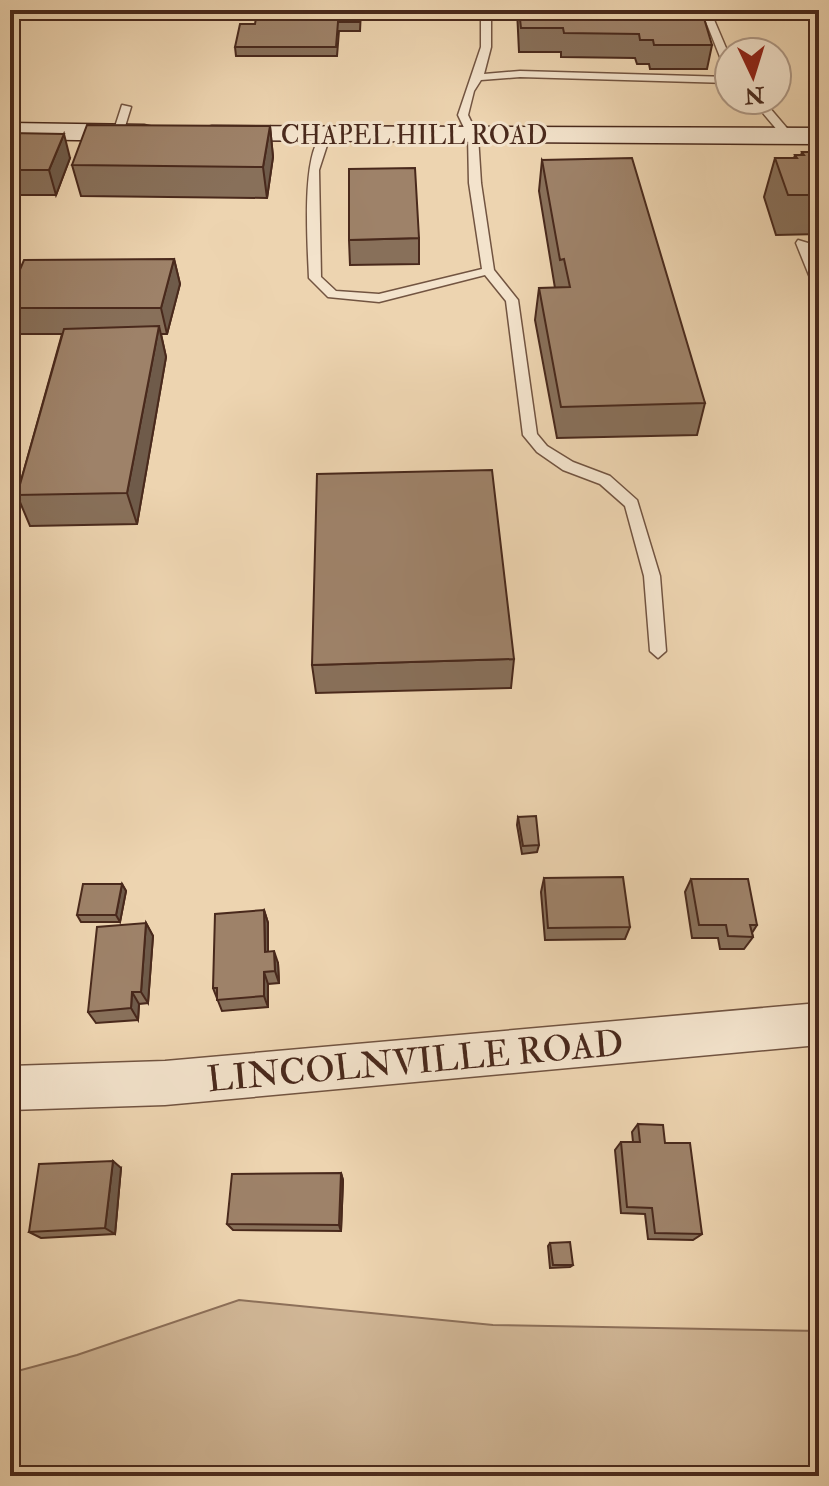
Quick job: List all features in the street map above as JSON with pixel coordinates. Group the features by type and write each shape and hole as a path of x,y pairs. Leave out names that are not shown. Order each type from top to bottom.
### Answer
{"main road":[{"name":"CHAPEL HILL ROAD","path":"10,131 122,120 174,134 819,136"}],"street":[{"name":"LINCOLNVILLE ROAD","path":"10,1088 165,1083 819,1024"}],"lane":[{"path":"486,10 486,47 463,115 473,136 475,183 488,271 512,300 530,435 542,449 568,466 605,480 632,504 652,576 658,651"},
{"path":"679,10 709,17 717,36"},
{"path":"478,77 520,74 713,80"},
{"path":"771,116 788,136"},
{"path":"325,136 313,170 315,278 332,294 379,298 488,271"},
{"path":"802,243 819,285"}],"shaded area":[{"path":"239,1300 493,1325 819,1331 819,1476 10,1476 10,1373 77,1355"}],"building":[{"path":"277,10 361,10 360,22 338,22 336,47 235,47 240,24 255,24 256,18 276,18"},
{"path":"519,10 649,10 650,14 703,15 712,45 654,45 653,40 640,40 639,34 564,33 563,28 521,28"},
{"path":"87,125 270,126 263,167 72,165"},
{"path":"10,133 64,134 49,170 10,170"},
{"path":"802,152 819,152 819,195 788,195 775,158 797,158 795,155 804,155"},
{"path":"632,158 705,403 561,407 539,288 570,287 564,259 560,260 542,160"},
{"path":"415,168 419,238 349,240 349,169"},
{"path":"174,259 161,308 10,308 10,293 24,260"},
{"path":"159,326 127,493 17,495 64,329"},
{"path":"492,470 514,659 312,665 317,474"},
{"path":"536,816 539,845 523,846 518,817"},
{"path":"623,877 630,927 548,928 544,878"},
{"path":"691,879 748,879 757,925 750,925 753,937 728,936 726,925 699,925"},
{"path":"83,884 122,884 116,915 77,915"},
{"path":"264,910 265,952 274,951 275,971 264,972 264,996 217,1000 217,988 213,988 215,914"},
{"path":"146,923 141,992 132,992 131,1008 88,1012 97,927"},
{"path":"638,1124 663,1125 665,1143 690,1143 702,1234 655,1233 652,1208 627,1207 621,1142 640,1142"},
{"path":"113,1161 105,1228 29,1232 39,1164"},
{"path":"341,1173 339,1225 227,1224 232,1174"},
{"path":"570,1242 573,1265 553,1265 550,1243"}]}
